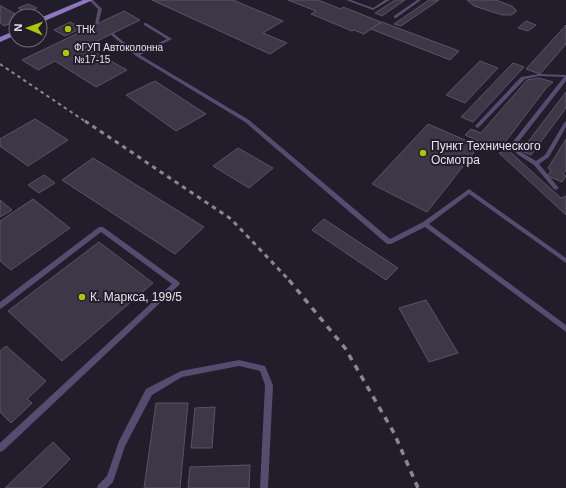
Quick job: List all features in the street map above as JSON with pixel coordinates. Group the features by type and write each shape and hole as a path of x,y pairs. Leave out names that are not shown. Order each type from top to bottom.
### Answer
{"main road":[{"path":"48,18 90,0"}],"lane":[{"path":"90,0 100,9 98,24"},
{"path":"348,0 374,9 388,0"},
{"path":"395,17 419,0"},
{"path":"137,55 170,39 145,24"},
{"path":"112,34 137,55 246,121 389,242 425,224 469,191 566,261"},
{"path":"477,126 523,78 544,75 566,77"},
{"path":"556,188 536,164 519,153 514,144 566,77"},
{"path":"536,164 547,156 566,123"},
{"path":"425,224 566,329"},
{"path":"0,306 101,229 178,284 0,448"},
{"path":"101,488 110,479 122,444 149,392 181,374 239,363 262,368 269,385 264,488"}],"building":[{"path":"152,0 233,0 283,21 263,33 287,43 270,54"},
{"path":"288,0 318,0 341,9 343,7 381,22 364,34 354,30 352,31 311,14 316,11"},
{"path":"395,0 405,0 382,16 375,13"},
{"path":"429,0 439,0 401,26 394,24"},
{"path":"467,0 496,0 512,6 516,12 511,15 502,15 474,6"},
{"path":"28,4 37,8 18,8"},
{"path":"1,6 8,10 8,24 4,26 0,23"},
{"name":"ФГУП Автоколонна №17-15","path":"124,11 140,20 85,47 127,70 96,87 55,61 38,70 22,60"},
{"path":"526,21 536,25 528,31 518,28"},
{"name":"ТНК","path":"70,22 82,28 65,36 54,30"},
{"path":"382,22 459,51 450,60 371,29"},
{"path":"566,25 566,44 540,74 526,69"},
{"path":"480,61 498,68 465,103 446,95"},
{"path":"513,63 524,67 473,122 461,117"},
{"path":"539,78 553,82 547,87 499,150 465,135 471,129 481,133 527,80"},
{"path":"155,81 206,114 176,131 126,95"},
{"path":"566,92 566,108 531,155 521,151"},
{"path":"35,119 68,140 28,166 0,146 0,139"},
{"path":"428,124 479,146 427,212 372,184"},
{"path":"566,139 566,170 563,174 566,176 562,182 548,176 551,170 548,168"},
{"path":"238,148 273,168 249,188 213,166"},
{"path":"508,150 561,198 566,196 566,215 499,153"},
{"path":"93,158 204,227 175,254 62,180"},
{"path":"44,175 55,183 39,193 28,185"},
{"path":"33,199 70,228 11,270 0,261 0,221"},
{"path":"0,200 12,210 0,217"},
{"path":"324,219 398,268 386,280 312,230"},
{"name":"К. Маркса, 199/5","path":"99,242 153,283 62,361 8,311"},
{"path":"426,300 458,353 429,362 399,308"},
{"path":"6,346 46,381 27,399 32,403 11,423 0,412 0,351"},
{"path":"156,403 188,403 180,488 144,488"},
{"path":"215,407 212,448 191,448 195,408"},
{"path":"53,442 70,459 41,488 5,488"},
{"path":"250,465 249,488 188,488 190,467"}],"railway":[{"path":"0,64 86,122"},
{"path":"85,121 231,219 290,281"},
{"path":"289,280 345,348 394,433 418,488"}],"place":[{"name":"ТНК","path":"68,29"},
{"name":"ФГУП Автоколонна №17-15","path":"66,53"},
{"name":"Пункт Технического Осмотра","path":"423,153"},
{"name":"К. Маркса, 199/5","path":"82,297"}]}
